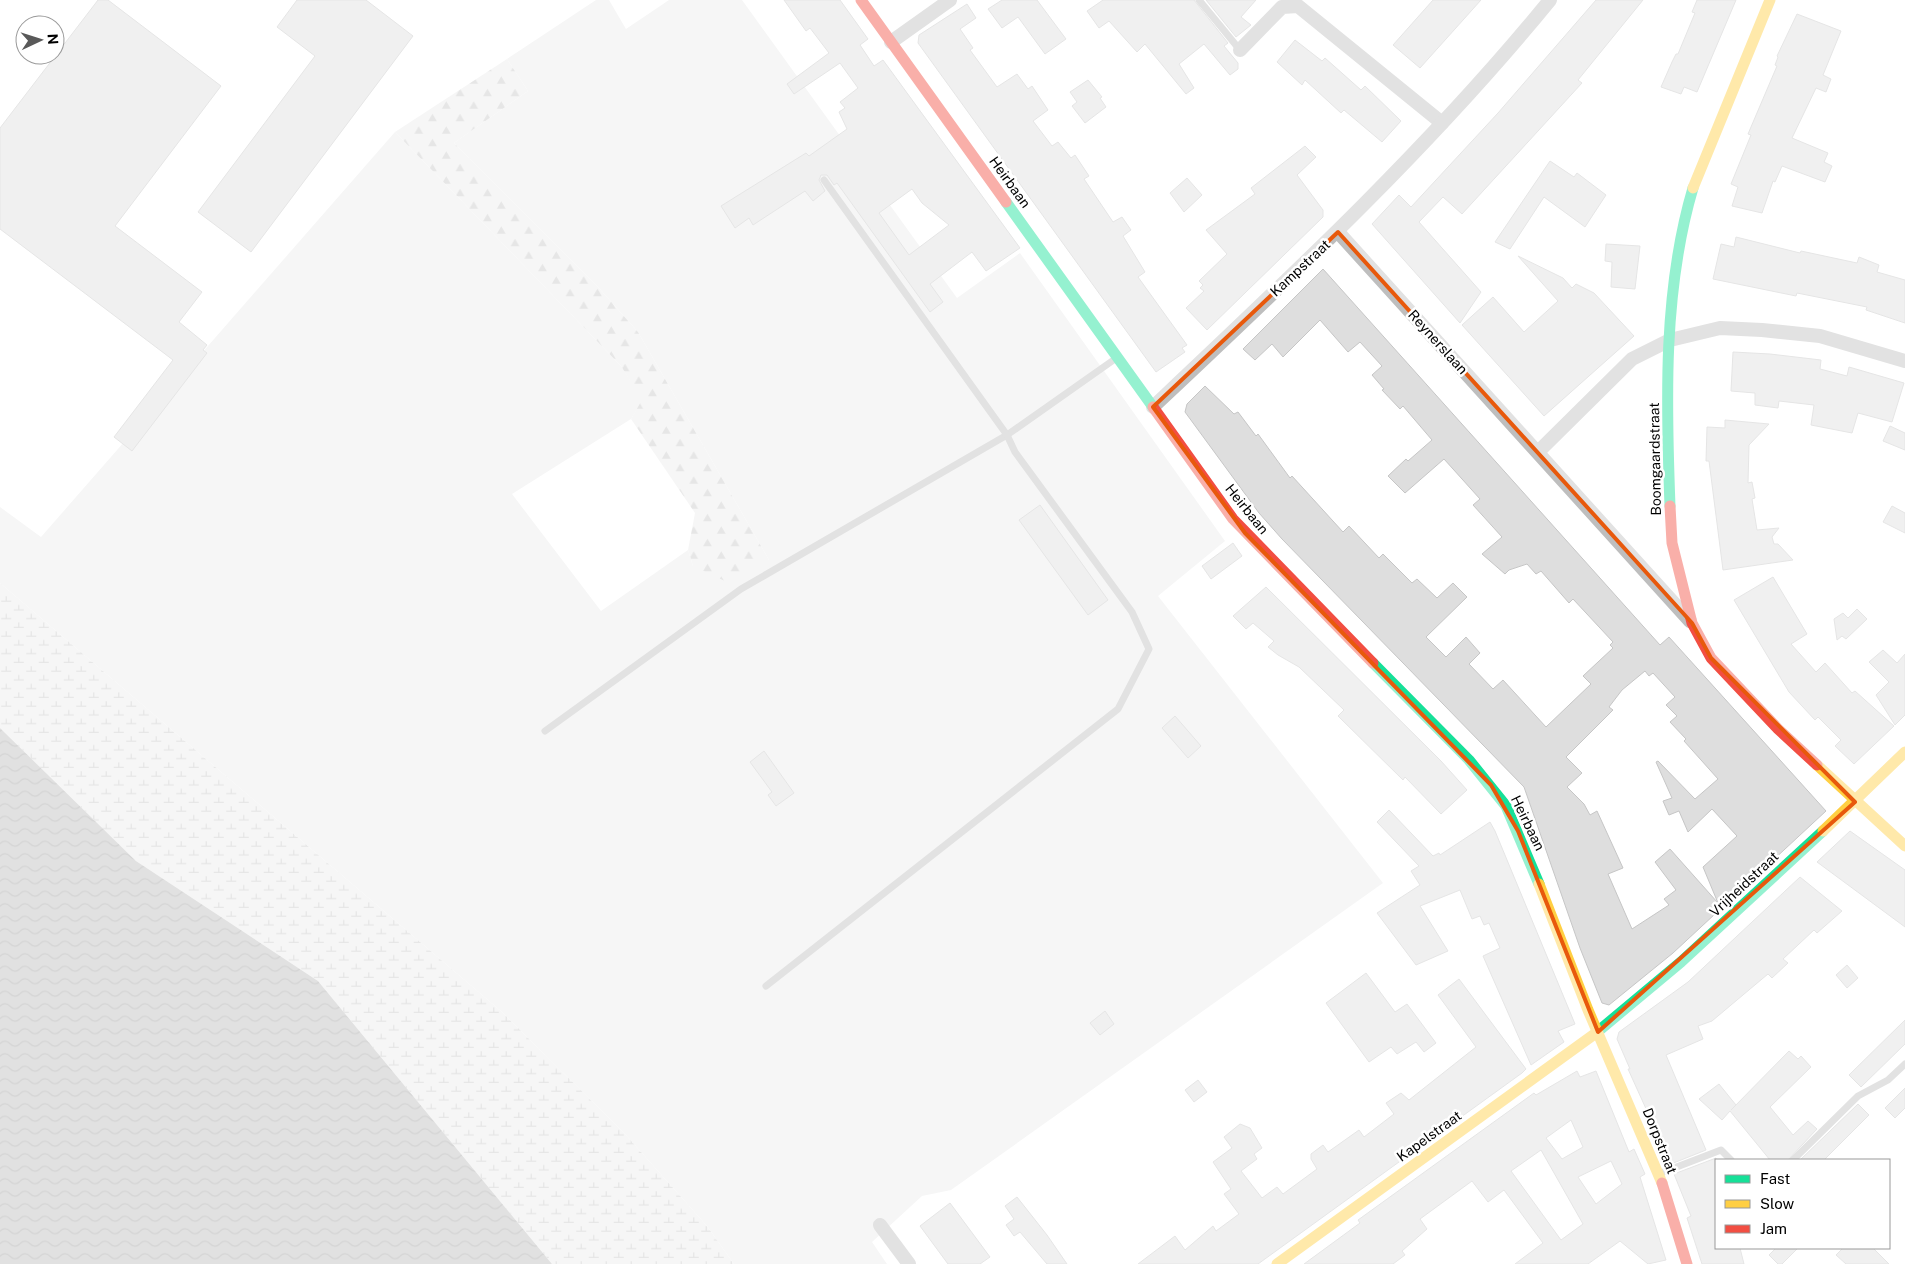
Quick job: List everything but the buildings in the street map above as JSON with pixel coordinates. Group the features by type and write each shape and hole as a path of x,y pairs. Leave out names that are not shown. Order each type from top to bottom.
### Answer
{"street":[{"name":"Heirbaan","path":"861,0 1245,533 1469,760 1506,806 1518,831 1598,1032"},
{"path":"891,42 950,0"},
{"name":"Kampstraat","path":"1153,407 1338,232 1511,48 1550,0"},
{"name":"Boomgaardstraat","path":"1770,0 1692,189 1675,271 1670,340 1668,453 1672,543 1692,623 1711,658 1778,729 1855,802 1905,846"},
{"path":"1240,50 1282,7 1298,3 1442,123"},
{"name":"Reynerslaan","path":"1338,232 1692,623"},
{"path":"1538,452 1632,359 1670,340 1720,328 1762,330 1820,336 1905,362"},
{"name":"Vrijheidstraat","path":"1598,1032 1681,962 1855,802 1905,752"},
{"name":"Dorpstraat","path":"1598,1032 1658,1174 1681,1236 1687,1264"},
{"name":"Kapelstraat","path":"1277,1264 1598,1032"},
{"path":"880,1225 909,1264"}],"lane":[{"path":"1199,0 1240,50"},
{"path":"766,986 1118,710 1149,649 1132,612 1015,452 1008,435 824,180"},
{"path":"545,731 741,589 1008,435 1118,358"},
{"path":"1794,1159 1858,1096 1888,1080 1905,1064"},
{"path":"1658,1174 1722,1150 1730,1159"}],"highlighted area":[{"path":"1338,232 1692,623 1711,658 1855,802 1598,1032 1518,831 1491,785 1245,533 1153,407"}],"green space":[{"path":"596,0 609,0 626,29 669,0 742,0 957,298 1020,253 1225,541 1158,596 1383,883 951,1190 922,1196 872,1242 887,1264 734,1264 707,1226 625,1134 502,1012 0,583 0,507 41,537 395,132 621,366 643,400 631,419 512,494 601,611 688,550 693,566 769,560 638,332 598,287 454,143 528,91 507,59"},
{"path":"507,59 528,91 454,143 598,287 638,332 769,560 727,582 693,566 688,550 695,513 631,419 642,400 621,366 395,132"},
{"path":"0,583 502,1012 625,1134 707,1226 734,1264 552,1264 318,981 136,861 0,728"}],"water":[{"path":"0,728 136,861 318,981 552,1264 0,1264"}],"traffic: fast":[{"path":"1670,506 1668,386 1671,305 1683,226 1693,188"},
{"path":"1006,202 1153,407"},
{"path":"1373,663 1469,760 1506,806 1539,884"},
{"path":"1596,1033 1681,962 1823,831"}],"traffic: slow":[{"path":"1693,188 1770,0"},
{"path":"1823,831 1905,752"},
{"path":"1817,765 1905,846"},
{"path":"1539,884 1588,1010 1662,1183"},
{"path":"1277,1264 1596,1033"}],"traffic: jam":[{"path":"861,0 1006,202"},
{"path":"1153,407 1233,519 1373,663"},
{"path":"1670,506 1672,543 1692,623 1711,658 1778,729 1817,765"},
{"path":"1662,1183 1687,1264"}]}
